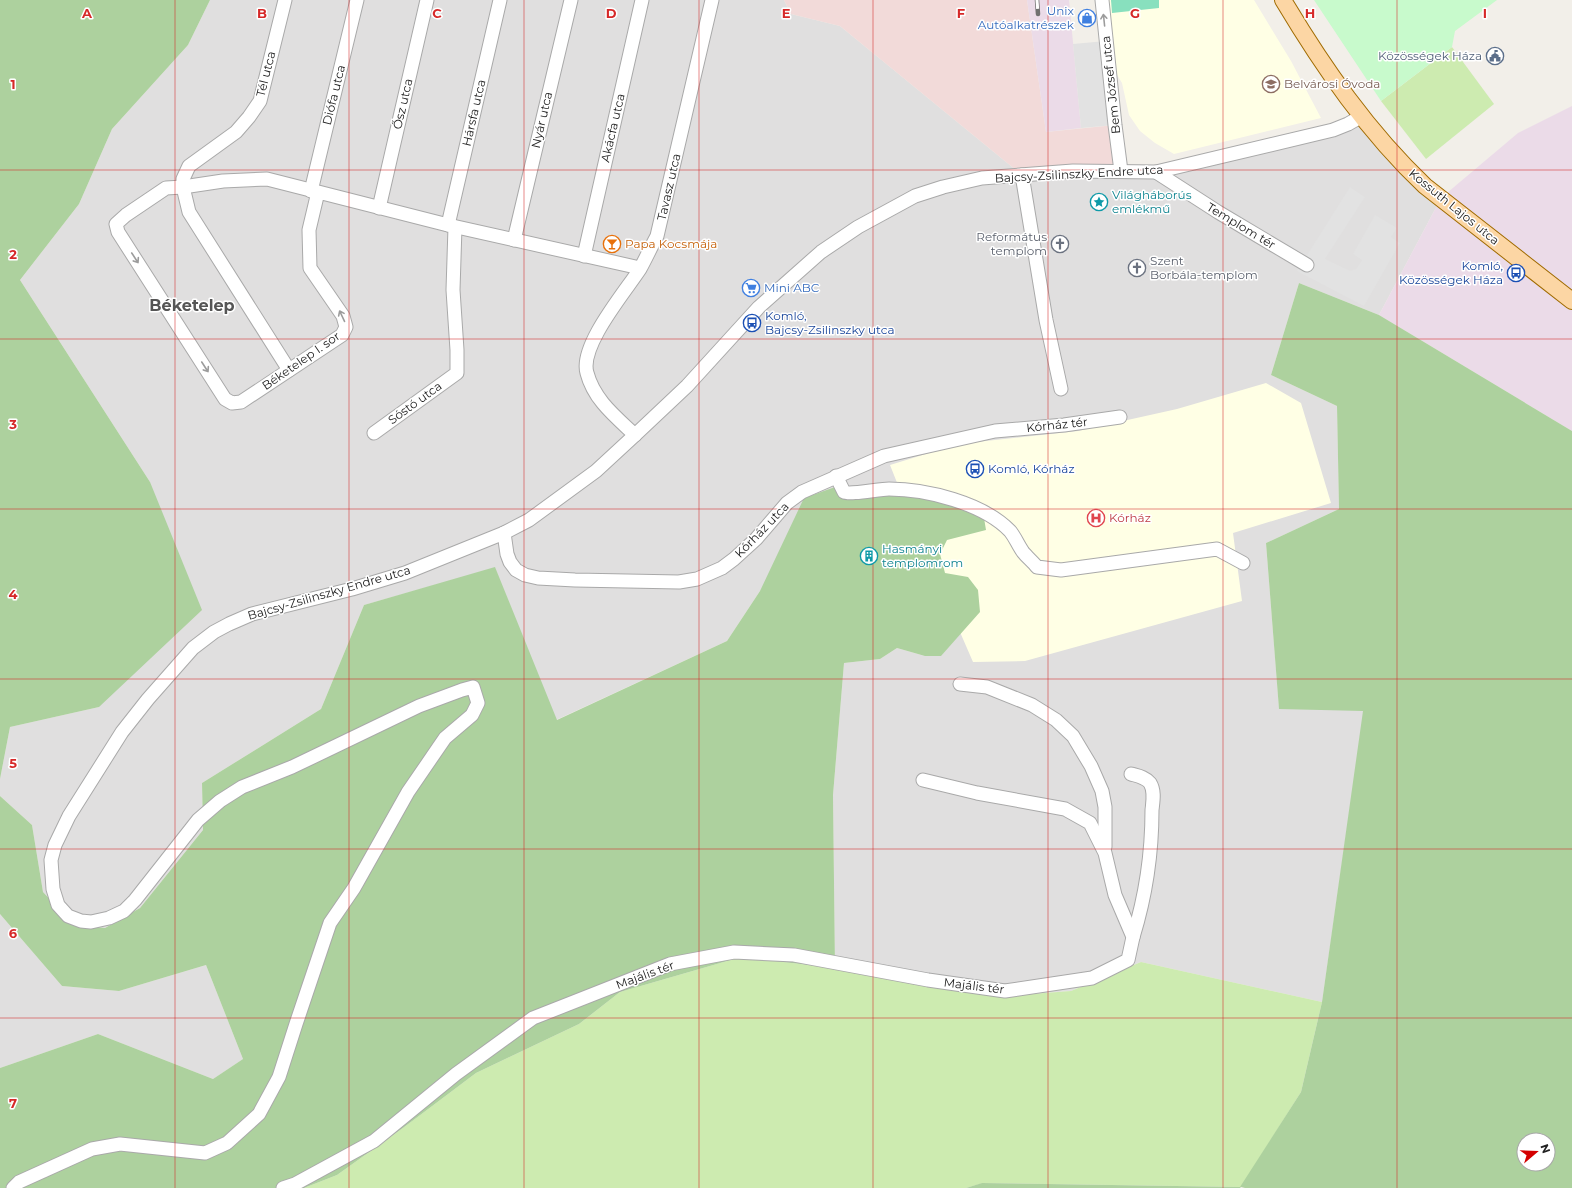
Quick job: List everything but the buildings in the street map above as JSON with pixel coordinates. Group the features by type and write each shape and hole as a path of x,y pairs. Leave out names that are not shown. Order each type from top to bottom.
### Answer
{"main road":[{"name":"Kossuth Lajos utca","path":"1282,0 1315,52 1362,116 1407,169 1425,186 1572,301"}],"street":[{"name":"Tél utca","path":"183,187 183,179 189,166 236,132 260,101 285,0"},
{"name":"Diófa utca","path":"314,191 357,0"},
{"name":"Ősz utca","path":"379,208 427,0"},
{"name":"Hársfa utca","path":"456,373 457,350 451,226 500,0"},
{"name":"Nyár utca","path":"514,240 571,0"},
{"name":"Akácfa utca","path":"584,256 642,0"},
{"name":"Tavasz utca","path":"636,435 601,402 586,372 586,360 589,348 617,301 640,268 657,236 712,0"},
{"name":"Bem József utca","path":"1102,0 1121,171"},
{"name":"Bajcsy-Zsilinszky Endre utca","path":"13,1188 19,1182 92,1149 120,1144 205,1153 227,1143 259,1114 279,1077 330,923 354,888 408,792 445,738 472,715 478,703 473,687 462,690 419,706 292,767 242,787 220,801 198,820 135,900 124,911 109,918 91,922 80,921 68,916 58,905 53,889 51,860 55,845 69,816 122,732 148,699 193,648 214,632 252,614 352,589 405,573 504,533 529,520 596,471 636,435 687,386 759,307 816,257 836,241 858,227 915,196 943,187 982,178 1073,171 1156,172 1333,130 1362,116"},
{"name":"Templom tér","path":"1156,172 1218,212 1307,265"},
{"path":"1022,175 1046,320 1061,389"},
{"path":"289,370 189,212 183,187 223,181 267,179 451,226 640,268"},
{"name":"Béketelep I. sor","path":"183,187 166,188 126,215 116,224 118,232 225,399 232,403 241,402 342,335 346,327 343,316 310,268 309,230 314,191"},
{"name":"Sóstó utca","path":"374,433 456,373"},
{"name":"Kórház tér","path":"995,432 1064,425 1120,417"},
{"name":"Kórház utca","path":"504,533 507,554 510,562 516,570 525,575 538,578 575,580 685,581 697,579 722,568 756,539 787,503 802,492 884,456 995,432"},
{"path":"836,476 846,494 879,489 921,491 959,501 993,516 1010,532 1023,552 1037,567 1061,570 1217,549 1243,563"},
{"path":"960,684 987,687 1032,705 1056,720 1073,736 1091,766 1102,791 1105,808 1106,853 1115,895 1133,937"},
{"path":"1131,774 1144,777 1150,784 1154,794 1152,842 1143,906 1133,937"},
{"path":"922,780 976,793 1065,809 1090,823 1106,853"},
{"name":"Majális tér","path":"283,1188 295,1184 374,1141 456,1074 533,1018 670,964 734,952 794,955 928,980 1005,991 1092,978 1128,960 1133,937"}],"shaded area":[{"path":"210,0 784,0 791,14 840,26 1022,175 1156,172 1362,116 1441,198 1379,315 1299,283 1271,375 1337,406 1339,509 1266,543 1279,708 1364,710 1322,1002 1141,962 1071,991 1018,995 835,968 833,795 844,663 880,659 897,648 925,656 760,591 727,641 556,720 495,568 364,605 321,709 202,783 203,830 140,908 105,928 74,925 43,892 32,825 0,796 0,779 10,727 99,707 150,482 20,280 79,204 112,129 188,45"},
{"path":"784,0 1027,0 1046,132 1115,125 1121,171 1022,175 840,26 791,14"},
{"path":"1027,0 1069,0 1081,128 1046,132"},
{"path":"1107,0 1254,0 1291,61 1321,118 1174,154 1155,143 1140,131 1129,115 1122,83 1116,73"},
{"path":"1106,41 1115,125 1081,128 1073,44"},
{"path":"1572,106 1572,431 1379,315 1441,198 1518,133"},
{"path":"1350,187 1365,197 1325,259 1350,271 1356,269 1362,260 1353,254 1375,215 1397,228 1391,237 1400,243 1364,306 1297,271"},
{"name":"Kórház","path":"1266,383 1301,403 1331,503 1233,533 1242,601 1025,661 973,662 917,533 890,465 958,444 1078,431 1177,409"},
{"path":"0,914 62,986 119,991 206,965 243,1059 213,1079 98,1034 0,1068"}],"green space":[{"path":"0,0 210,0 188,45 112,129 79,204 20,280 150,482 202,610 99,707 10,727 0,779"},
{"path":"1111,0 1159,0 1159,8 1112,13"},
{"path":"1314,0 1497,0 1455,31 1452,47 1381,101"},
{"path":"1452,47 1494,104 1426,159 1381,101"},
{"path":"1299,283 1379,315 1572,431 1572,1188 966,1188 982,1183 1240,1187 1301,1092 1322,1002 1363,711 1279,709 1266,543 1339,509 1337,406 1271,375"},
{"path":"838,486 860,494 934,496 984,518 986,530 947,540 940,554 945,573 968,577 978,590 980,612 941,656 925,656 897,648 880,659 844,663 833,795 835,968 741,957 620,992 579,1024 476,1073 337,1175 304,1188 0,1188 0,1068 98,1034 213,1079 243,1059 206,965 119,991 62,986 0,914 0,796 32,825 43,892 74,925 105,928 140,908 203,830 202,783 321,709 364,605 495,567 557,720 727,641 760,591 804,498"},
{"path":"741,957 835,968 1018,995 1071,991 1141,962 1322,1002 1301,1092 1241,1187 983,1183 966,1188 304,1188 337,1175 476,1073 579,1024 620,992"}],"railway":[{"path":"1037,0 1038,14"}],"place":[{"name":"Unix Autóalkatrészek","path":"1087,18"},
{"name":"Közösségek Háza","path":"1495,56"},
{"name":"Belvárosi Óvoda","path":"1271,84"},
{"name":"Világháborús emlékmű","path":"1099,202"},
{"name":"Papa Kocsmája","path":"612,244"},
{"name":"Református templom","path":"1060,244"},
{"name":"Szent Borbála-templom","path":"1137,268"},
{"name":"Komló, Közösségek Háza","path":"1516,273"},
{"name":"Mini ABC","path":"751,288"},
{"name":"Komló, Bajcsy-Zsilinszky utca","path":"752,323"},
{"name":"Komló, Kórház","path":"975,469"},
{"name":"Kórház","path":"1096,518"},
{"name":"Hasmányi templomrom","path":"869,556"}],"district":[{"name":"Béketelep","path":"192,305"}]}
